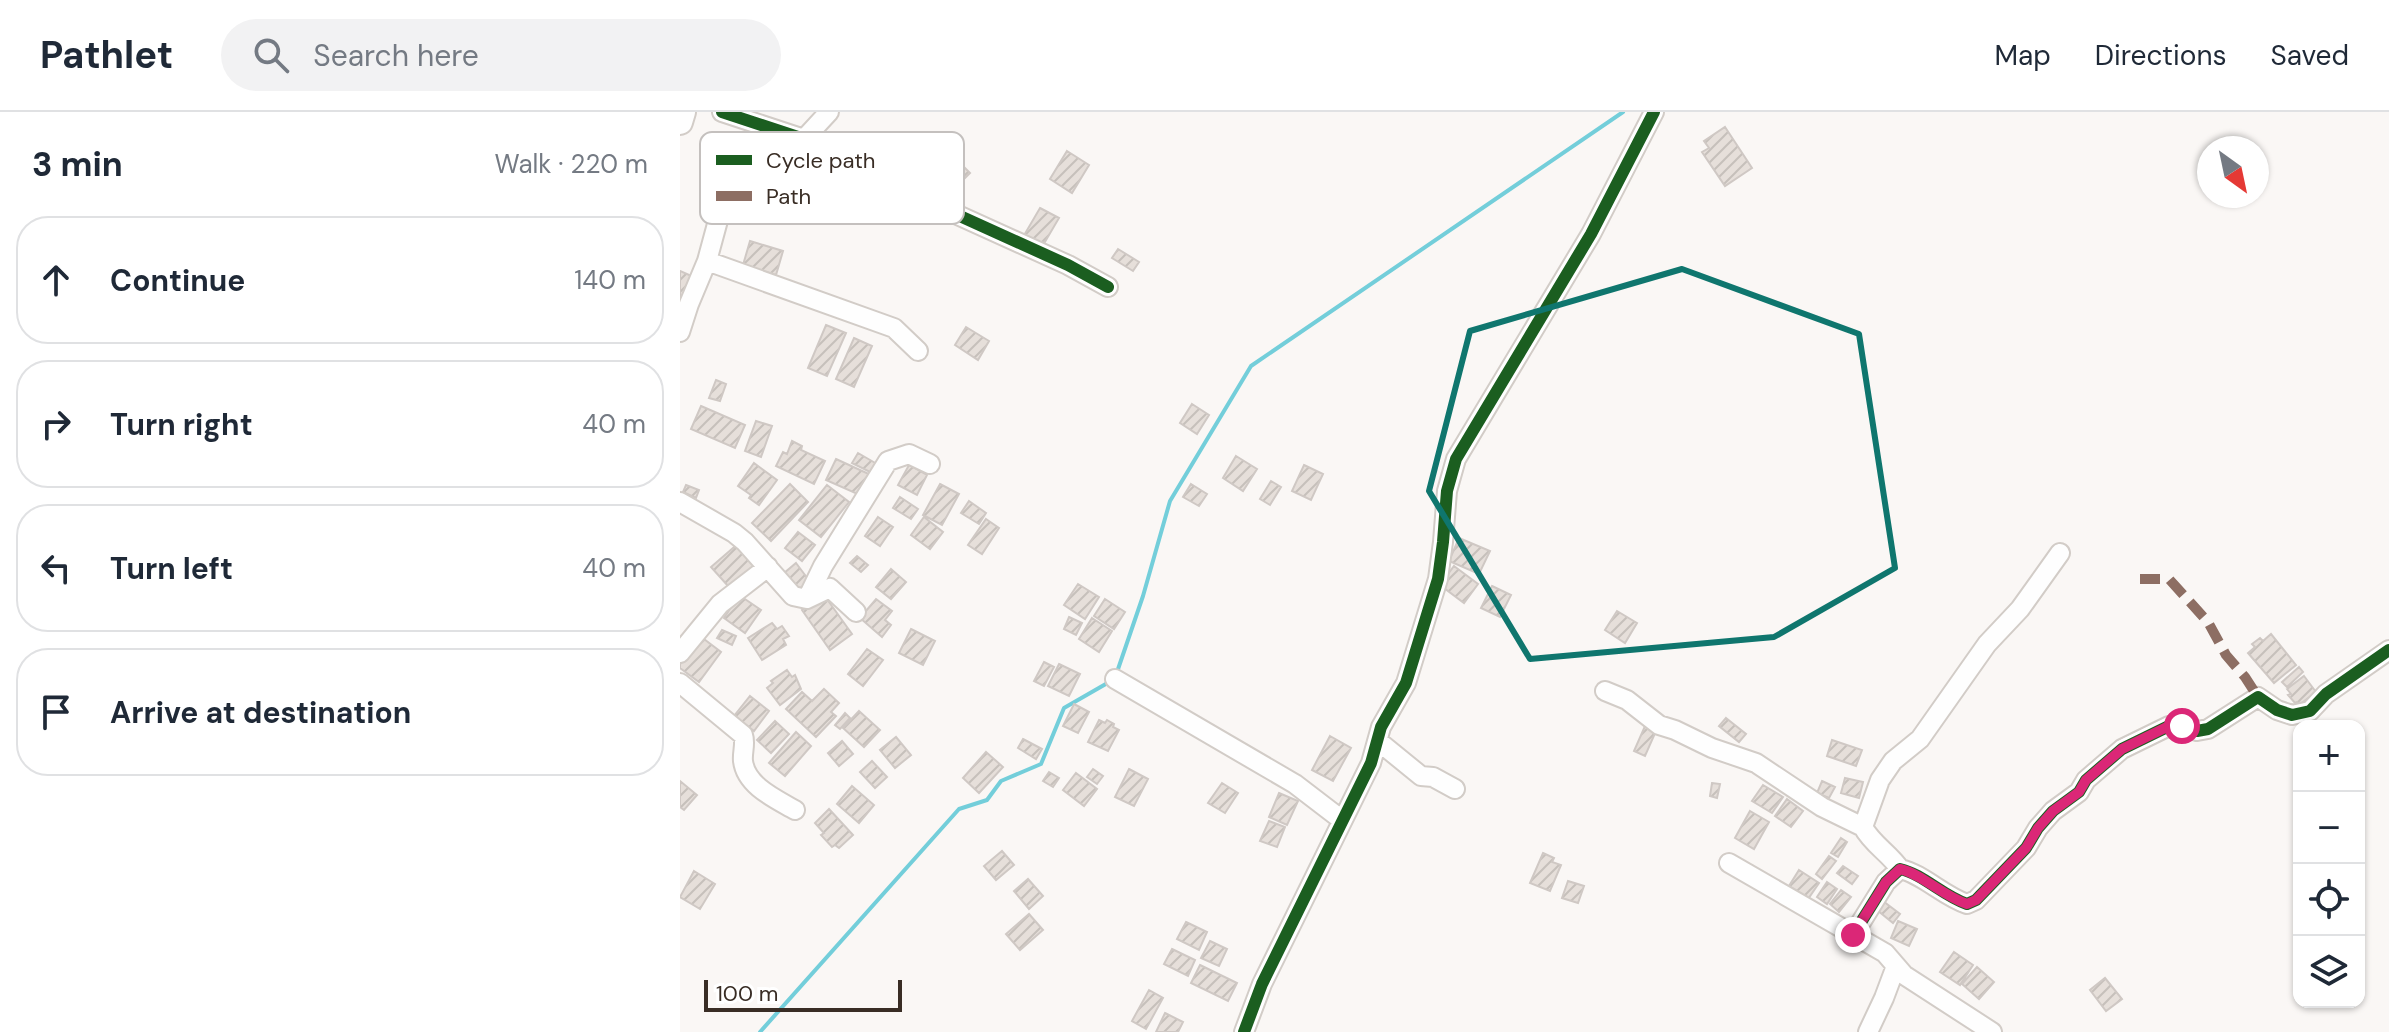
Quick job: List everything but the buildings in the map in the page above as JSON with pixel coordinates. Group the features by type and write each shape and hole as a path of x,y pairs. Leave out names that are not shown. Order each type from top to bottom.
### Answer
{"main road":[{"path":"680,122 683,112"}],"street":[{"path":"722,112 783,132"},
{"path":"810,132 829,112"},
{"path":"1244,1032 1262,984 1371,763 1381,727 1406,683 1438,579 1447,491 1456,459 1591,234 1654,112"},
{"path":"964,218 1068,265 1108,287"},
{"path":"680,332 707,261 717,224"},
{"path":"707,261 894,328 918,351"},
{"path":"807,599 823,566 888,461 909,454 930,464"},
{"path":"680,502 734,533 793,596 807,599 830,588 856,612"},
{"path":"1863,827 1880,780 1893,761 1920,739 1987,644 2020,609 2060,553"},
{"path":"680,653 720,604 768,567"},
{"path":"1605,691 1627,700 1659,725 1756,763 1822,807 1863,827 1869,838 1900,869 1911,872 1954,900 1967,904 1983,893 2026,848 2053,811 2079,792 2086,780 2122,749 2169,726 2197,731 2208,729 2258,697 2277,710 2292,715 2310,711 2326,694 2389,650"},
{"path":"1115,679 1295,784 1342,820"},
{"path":"680,683 743,735 742,759 751,779 773,798 795,810"},
{"path":"1378,741 1421,776 1433,777 1455,789"},
{"path":"1729,863 1885,953 1904,975 1992,1032"},
{"path":"1853,935 1886,882 1900,869"},
{"path":"1868,1032 1896,966"}],"highlighted area":[{"path":"1682,269 1859,334 1895,568 1774,637 1530,659 1429,491 1470,331"}],"waterway":[{"path":"1116,675 1170,501 1251,366 1623,112"},
{"path":"760,1032 959,809 987,800 1001,781 1041,764 1064,708 1111,681"}],"marked path":[{"path":"2140,579 2169,579 2208,622 2226,655 2258,697"}],"cycle path":[{"path":"722,112 783,132"},
{"path":"1244,1032 1262,984 1371,763 1381,727 1406,683 1438,579 1447,491 1456,459 1591,234 1654,112"},
{"path":"964,218 1068,265 1108,287"},
{"path":"1853,935 1886,882 1900,869 1917,875 1967,904 1976,900 2026,848 2053,811 2079,792 2086,780 2122,749 2169,726 2197,731 2208,729 2258,697 2277,710 2292,715 2310,711 2326,694 2389,650"}],"route":[{"path":"1853,935 1886,882 1900,869 1911,872 1954,900 1967,904 1976,900 2026,848 2053,811 2079,792 2086,780 2122,749 2169,726 2182,726"}]}
